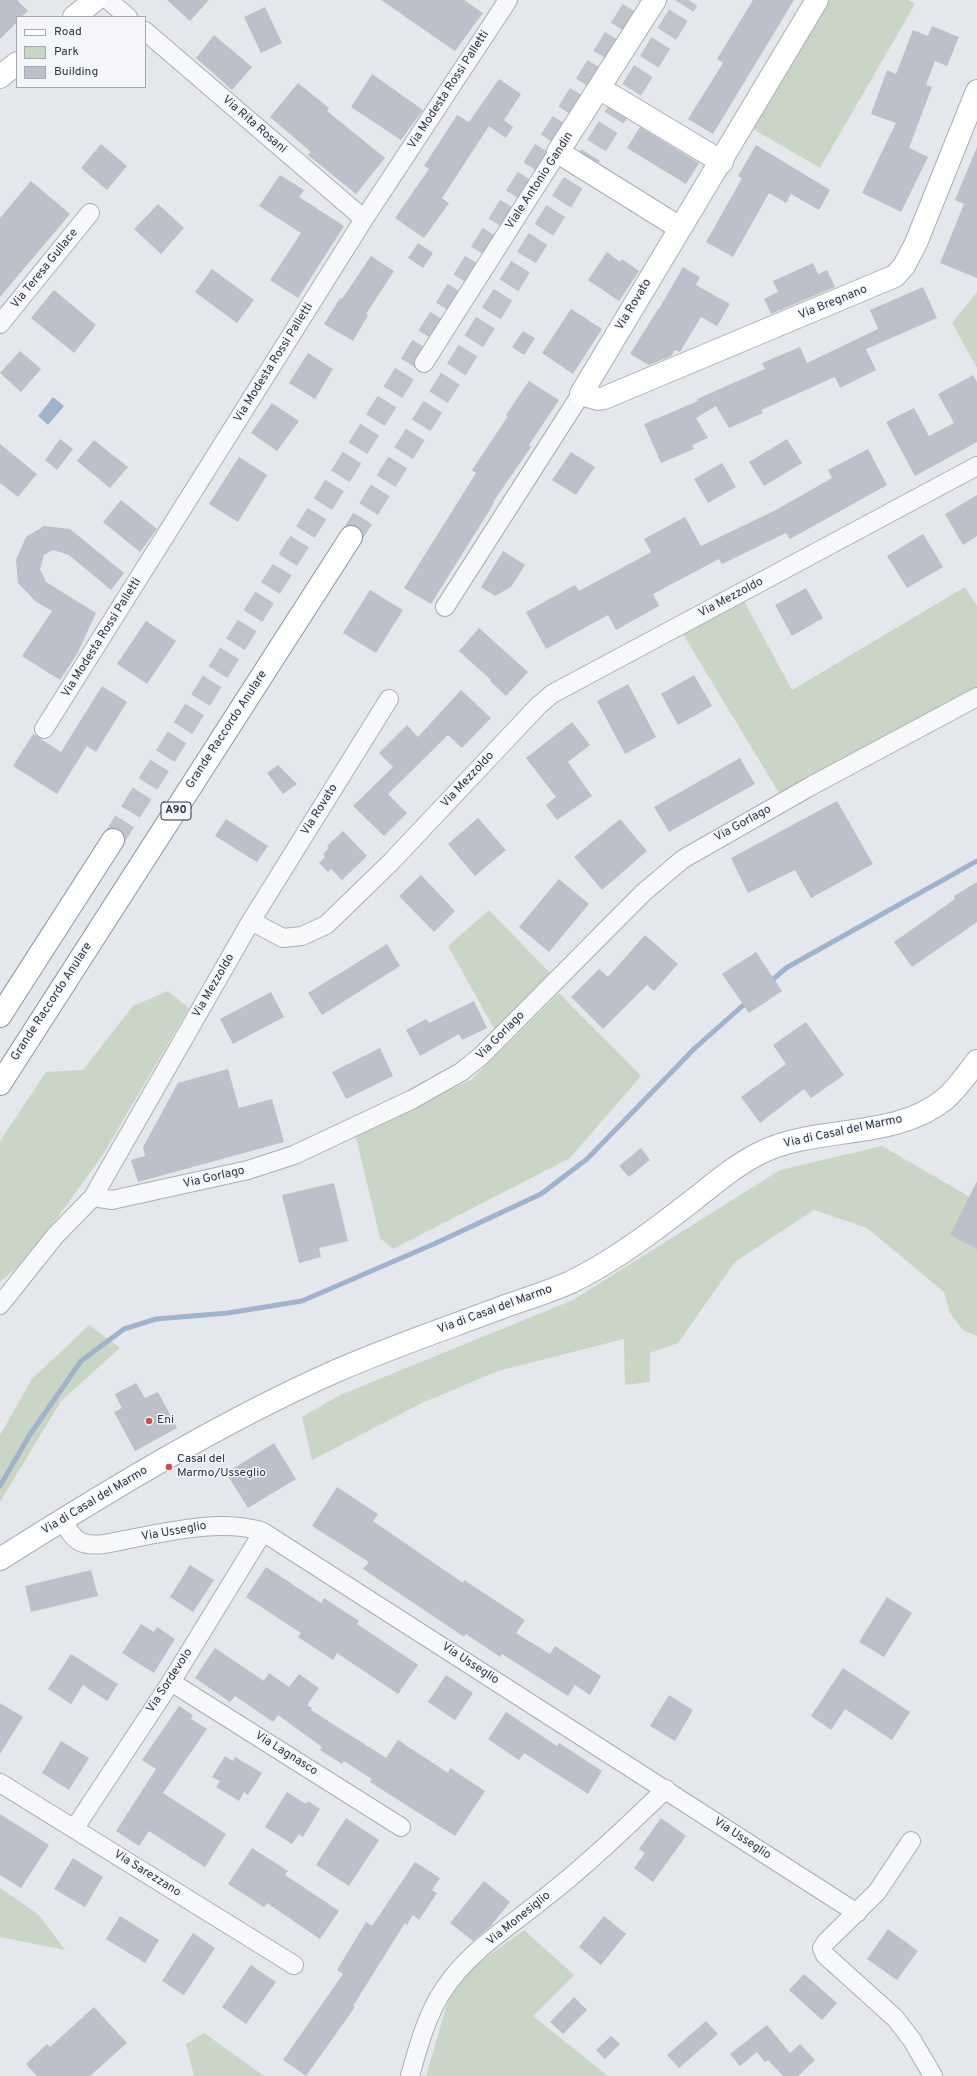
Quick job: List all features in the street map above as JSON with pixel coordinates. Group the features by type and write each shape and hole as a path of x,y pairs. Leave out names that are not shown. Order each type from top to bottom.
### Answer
{"main road":[{"path":"75,16 95,0"},
{"name":"Viale Antonio Gandin","path":"558,152 655,0"},
{"name":"Via Rovato","path":"581,394 680,228 722,162 817,0"},
{"path":"0,77 16,64"},
{"path":"600,88 722,162"},
{"name":"Via Bregnano","path":"581,394 598,399 604,398 884,282 895,276 904,266 916,243 977,91"},
{"path":"558,152 680,228"},
{"name":"Grande Raccordo Anulare","path":"0,1084 351,537"},
{"path":"0,1016 113,840"},
{"name":"Via di Casal del Marmo","path":"0,1559 62,1520 220,1429 335,1372 433,1333 570,1282 593,1270 635,1244 731,1171 761,1152 797,1140 892,1124 924,1113 945,1099 960,1085 977,1060"}],"street":[{"path":"108,0 127,16"},
{"name":"Via Modesta Rossi Palletti","path":"44,729 364,219 508,0"},
{"name":"Via Rita Rosani","path":"146,32 364,219"},
{"name":"Viale Antonio Gandin","path":"424,363 558,152"},
{"name":"Via Teresa Gullace","path":"0,324 90,213"},
{"name":"Via Rovato","path":"445,607 581,394"},
{"name":"Via Mezzoldo","path":"94,1197 251,921 283,938 302,936 326,925 390,863 538,706 552,694 977,466"},
{"name":"Via Gorlago","path":"94,1197 112,1200 255,1168 294,1155 413,1099 462,1072 481,1056 644,893 683,859 804,790 977,697"},
{"name":"Via Rovato","path":"251,921 390,699"},
{"path":"0,1305 55,1236 94,1197"},
{"name":"Via Usseglio","path":"62,1520 72,1536 81,1543 88,1545 104,1544 214,1526 245,1527 263,1532 666,1789 857,1913"},
{"name":"Via Sordevolo","path":"74,1829 171,1682 263,1532"},
{"name":"Via Lagnasco","path":"171,1682 401,1827"},
{"name":"Via Sarezzano","path":"0,1783 294,1965"},
{"name":"Via Monesiglio","path":"410,2076 417,2050 437,2000 456,1973 498,1934 543,1900 609,1844 666,1789"},
{"path":"911,1841 885,1880 857,1913 825,1943 822,1951 895,2018 912,2040 933,2076"}],"green space":[{"path":"830,0 908,0 915,4 820,168 753,129"},
{"path":"977,292 977,368 952,323"},
{"path":"965,587 977,606 977,688 779,793 683,634 744,601 792,690"},
{"path":"489,910 552,975 495,1030 448,946"},
{"path":"168,991 189,1008 102,1156 29,1257 0,1282 0,1141 46,1072 83,1070 133,1006"},
{"path":"559,993 641,1076 570,1158 393,1249 380,1238 355,1133 471,1080"},
{"path":"882,1146 977,1201 977,1336 963,1330 950,1313 944,1292 867,1228 814,1210 735,1262 678,1343 650,1353 650,1382 625,1385 624,1339 498,1371 422,1403 312,1460 302,1417 340,1395 573,1300 780,1170"},
{"path":"89,1325 120,1348 61,1401 0,1502 0,1435 32,1379"},
{"path":"0,1888 39,1915 65,1950 0,1937"},
{"path":"524,1930 574,1975 533,2016 608,2076 426,2076 450,1994 476,1965"},
{"path":"204,2033 264,2076 194,2076 186,2044"}],"water":[{"path":"53,397 64,406 48,425 38,416"}],"building":[{"path":"0,0 17,0 28,11 22,16 16,16 16,23 0,39"},
{"path":"167,0 209,0 190,21"},
{"path":"381,0 464,0 483,13 455,51"},
{"path":"753,0 794,0 713,134 688,119 723,63 717,59"},
{"path":"265,7 282,43 261,53 244,17"},
{"path":"932,26 959,37 947,66 935,61 926,85 932,87 909,148 928,157 901,212 862,193 896,123 871,114 887,70 896,74 913,30 928,36"},
{"path":"214,35 252,67 232,90 196,58"},
{"path":"372,74 423,110 401,140 351,107"},
{"path":"499,79 521,94 504,120 513,127 506,138 489,126 442,198 449,203 424,238 395,218 429,169 424,166 457,115 469,122"},
{"path":"298,83 329,108 327,111 385,158 356,194 308,155 311,152 270,117"},
{"path":"640,127 699,163 686,184 627,148"},
{"path":"101,144 127,166 107,190 81,168"},
{"path":"756,145 830,190 819,210 791,194 786,203 769,193 733,257 706,242 742,178 738,176"},
{"path":"977,147 977,278 940,263 964,204 955,200"},
{"path":"280,175 304,190 299,197 344,226 298,298 270,280 301,233 259,206"},
{"path":"31,181 70,214 0,297 0,218"},
{"path":"158,204 184,228 161,254 134,229"},
{"path":"418,243 433,253 423,268 408,258"},
{"path":"607,252 620,262 622,259 639,271 619,301 588,280"},
{"path":"371,256 394,271 366,314 368,315 353,341 324,324 340,298 342,299"},
{"path":"813,263 818,274 827,270 835,287 771,314 764,299 778,292 773,281"},
{"path":"683,267 700,277 696,285 730,304 717,326 701,317 680,352 675,350 671,356 649,365 630,354 659,309"},
{"path":"212,269 254,300 237,323 195,292"},
{"path":"923,287 937,318 866,349 876,370 840,388 835,377 761,410 763,413 729,428 716,406 696,418 708,438 692,445 694,449 661,463 644,424 698,401 697,399 765,369 762,363 800,347 807,363 878,329 870,310"},
{"path":"54,290 96,325 74,353 31,318"},
{"path":"571,309 602,329 573,374 542,353"},
{"path":"523,331 535,338 524,355 512,347"},
{"path":"20,351 41,369 21,392 0,373"},
{"path":"308,353 333,369 315,399 289,383"},
{"path":"973,375 977,382 977,442 915,476 886,422 914,408 929,436 954,423 938,394"},
{"path":"529,381 559,400 529,445 531,447 493,502 494,503 431,604 404,588 476,473 472,470"},
{"path":"272,403 299,421 277,451 251,433"},
{"path":"60,439 73,449 57,470 45,460"},
{"path":"787,439 802,463 764,486 749,462"},
{"path":"94,440 128,467 110,488 77,461"},
{"path":"0,444 37,474 18,497 0,483"},
{"path":"868,449 887,485 790,539 786,533 722,564 719,559 653,594 659,606 616,630 608,615 546,649 526,612 575,585 579,591 651,552 644,539 685,517 701,546 774,511 832,478 828,470"},
{"path":"571,452 595,467 576,495 552,480"},
{"path":"239,457 267,475 238,522 209,504"},
{"path":"722,463 736,487 708,503 694,479"},
{"path":"977,495 977,536 963,545 945,514"},
{"path":"121,500 157,529 140,552 103,522"},
{"path":"44,526 70,529 124,573 111,590 69,555 53,550 44,555 40,569 46,582 96,613 77,654 60,680 22,656 52,611 35,601 18,583 16,560 26,537"},
{"path":"923,534 943,567 907,588 887,556"},
{"path":"503,551 525,565 511,587 495,596 481,587"},
{"path":"806,588 823,618 792,636 775,605"},
{"path":"370,590 403,610 376,653 343,633"},
{"path":"146,621 176,641 147,684 117,664"},
{"path":"479,628 528,672 506,696 459,651"},
{"path":"694,675 712,706 678,725 661,694"},
{"path":"628,684 656,737 625,754 597,701"},
{"path":"102,686 127,702 96,752 87,746 57,794 13,766 33,734 61,752"},
{"path":"461,690 491,718 462,748 448,735 388,794 407,813 384,836 353,806 393,767 379,753 407,725 418,737"},
{"path":"572,722 590,745 568,762 592,796 557,820 546,805 556,797 526,758"},
{"path":"740,758 755,784 669,832 654,807"},
{"path":"278,765 297,784 283,794 267,773"},
{"path":"837,801 873,864 811,898 795,870 748,893 731,858"},
{"path":"478,818 506,850 475,876 448,844"},
{"path":"226,819 268,846 257,862 215,836"},
{"path":"620,819 647,851 602,890 574,857"},
{"path":"343,831 367,856 342,880 331,869 328,872 319,863 325,857 323,854 329,848 327,846"},
{"path":"421,875 455,911 434,932 399,896"},
{"path":"559,879 589,904 549,952 519,927"},
{"path":"977,882 977,922 912,967 894,942 955,899 954,896"},
{"path":"645,935 678,964 654,991 647,985 603,1029 571,997 599,969 608,977"},
{"path":"387,944 400,966 322,1015 308,993"},
{"path":"756,952 782,991 749,1013 722,974"},
{"path":"271,992 284,1017 233,1044 220,1019"},
{"path":"474,1001 487,1028 462,1040 459,1034 420,1056 406,1030 426,1019 429,1023"},
{"path":"806,1022 844,1075 811,1098 804,1089 760,1123 741,1097 786,1064 773,1045"},
{"path":"380,1048 393,1076 346,1099 332,1072"},
{"path":"228,1069 239,1108 272,1099 284,1142 138,1182 131,1160 145,1156 143,1147 178,1083"},
{"path":"641,1148 650,1160 629,1177 619,1166"},
{"path":"977,1181 977,1249 950,1235"},
{"path":"334,1183 348,1241 319,1248 321,1257 299,1263 282,1195"},
{"path":"136,1383 145,1398 158,1392 177,1428 135,1451 114,1412 122,1408 115,1394"},
{"path":"274,1443 296,1479 248,1508 226,1473"},
{"path":"337,1487 378,1514 373,1521 463,1583 464,1580 525,1620 516,1633 550,1654 555,1646 601,1676 590,1695 575,1685 568,1696 502,1654 500,1657 466,1634 464,1637 363,1569 369,1562 312,1526"},
{"path":"190,1565 214,1580 193,1612 170,1597"},
{"path":"266,1567 321,1603 324,1598 359,1621 357,1624 418,1665 398,1694 337,1653 333,1660 298,1637 301,1633 246,1597"},
{"path":"91,1570 98,1596 31,1612 25,1586"},
{"path":"887,1597 912,1613 884,1657 859,1642"},
{"path":"141,1624 154,1632 157,1627 175,1639 154,1673 122,1653"},
{"path":"215,1648 264,1681 269,1673 289,1687 299,1674 319,1688 307,1705 312,1708 311,1710 386,1758 398,1740 448,1773 450,1768 485,1791 455,1836 370,1782 372,1779 344,1761 342,1764 320,1750 322,1747 278,1715 273,1722 235,1696 230,1702 195,1678"},
{"path":"71,1654 118,1684 107,1701 83,1685 71,1704 48,1689"},
{"path":"843,1668 910,1712 892,1740 845,1709 831,1730 811,1716"},
{"path":"446,1675 473,1693 455,1720 428,1702"},
{"path":"669,1695 693,1710 675,1741 650,1726"},
{"path":"0,1703 23,1717 0,1754"},
{"path":"179,1706 193,1715 191,1719 207,1729 163,1793 226,1834 205,1867 149,1831 139,1846 116,1831 156,1769 142,1760"},
{"path":"506,1712 557,1746 559,1743 602,1771 588,1794 524,1753 519,1760 488,1739"},
{"path":"61,1741 89,1758 69,1790 42,1773"},
{"path":"225,1756 233,1761 235,1757 262,1773 248,1795 244,1792 239,1801 216,1787 220,1781 212,1777"},
{"path":"287,1792 306,1804 308,1801 320,1809 303,1837 299,1834 292,1844 265,1827"},
{"path":"0,1814 49,1845 21,1888 0,1875"},
{"path":"346,1818 379,1840 349,1886 316,1865"},
{"path":"661,1818 686,1836 653,1882 634,1868 645,1853 639,1849"},
{"path":"252,1848 288,1871 285,1875 339,1911 320,1939 267,1903 264,1907 228,1884"},
{"path":"73,1858 103,1877 85,1907 54,1889"},
{"path":"415,1862 440,1878 432,1890 437,1893 419,1920 413,1915 407,1925 405,1923 353,2006 355,2007 306,2076 283,2060 343,1974 337,1970 366,1922 372,1926"},
{"path":"484,1881 510,1902 490,1927 473,1941 450,1923"},
{"path":"120,1916 159,1940 145,1963 106,1939"},
{"path":"604,1916 626,1934 601,1965 579,1947"},
{"path":"888,1929 918,1951 897,1980 867,1959"},
{"path":"193,1933 215,1948 184,1995 162,1981"},
{"path":"251,1965 276,1982 246,2024 222,2007"},
{"path":"804,1974 837,2003 822,2020 789,1990"},
{"path":"574,1997 587,2010 563,2034 550,2022"},
{"path":"94,2007 127,2043 90,2076 37,2076 26,2064 47,2044 50,2047"},
{"path":"706,2021 718,2034 679,2068 667,2055"},
{"path":"767,2025 790,2053 800,2044 815,2060 798,2076 783,2076 768,2060 765,2062 757,2052 740,2066 730,2054"},
{"path":"611,2036 620,2044 605,2059 596,2050"}],"waterway":[{"path":"770,982 786,968 977,861"},
{"path":"0,1486 29,1436 81,1361 124,1329 156,1319 228,1313 302,1301 436,1243 541,1194 587,1159 695,1048 748,1001"}],"tunnel":[{"path":"113,840 638,0"},
{"path":"351,537 688,0"}],"place":[{"name":"Eni","path":"149,1421"},
{"name":"Casal del Marmo/Usseglio","path":"169,1467"}]}
